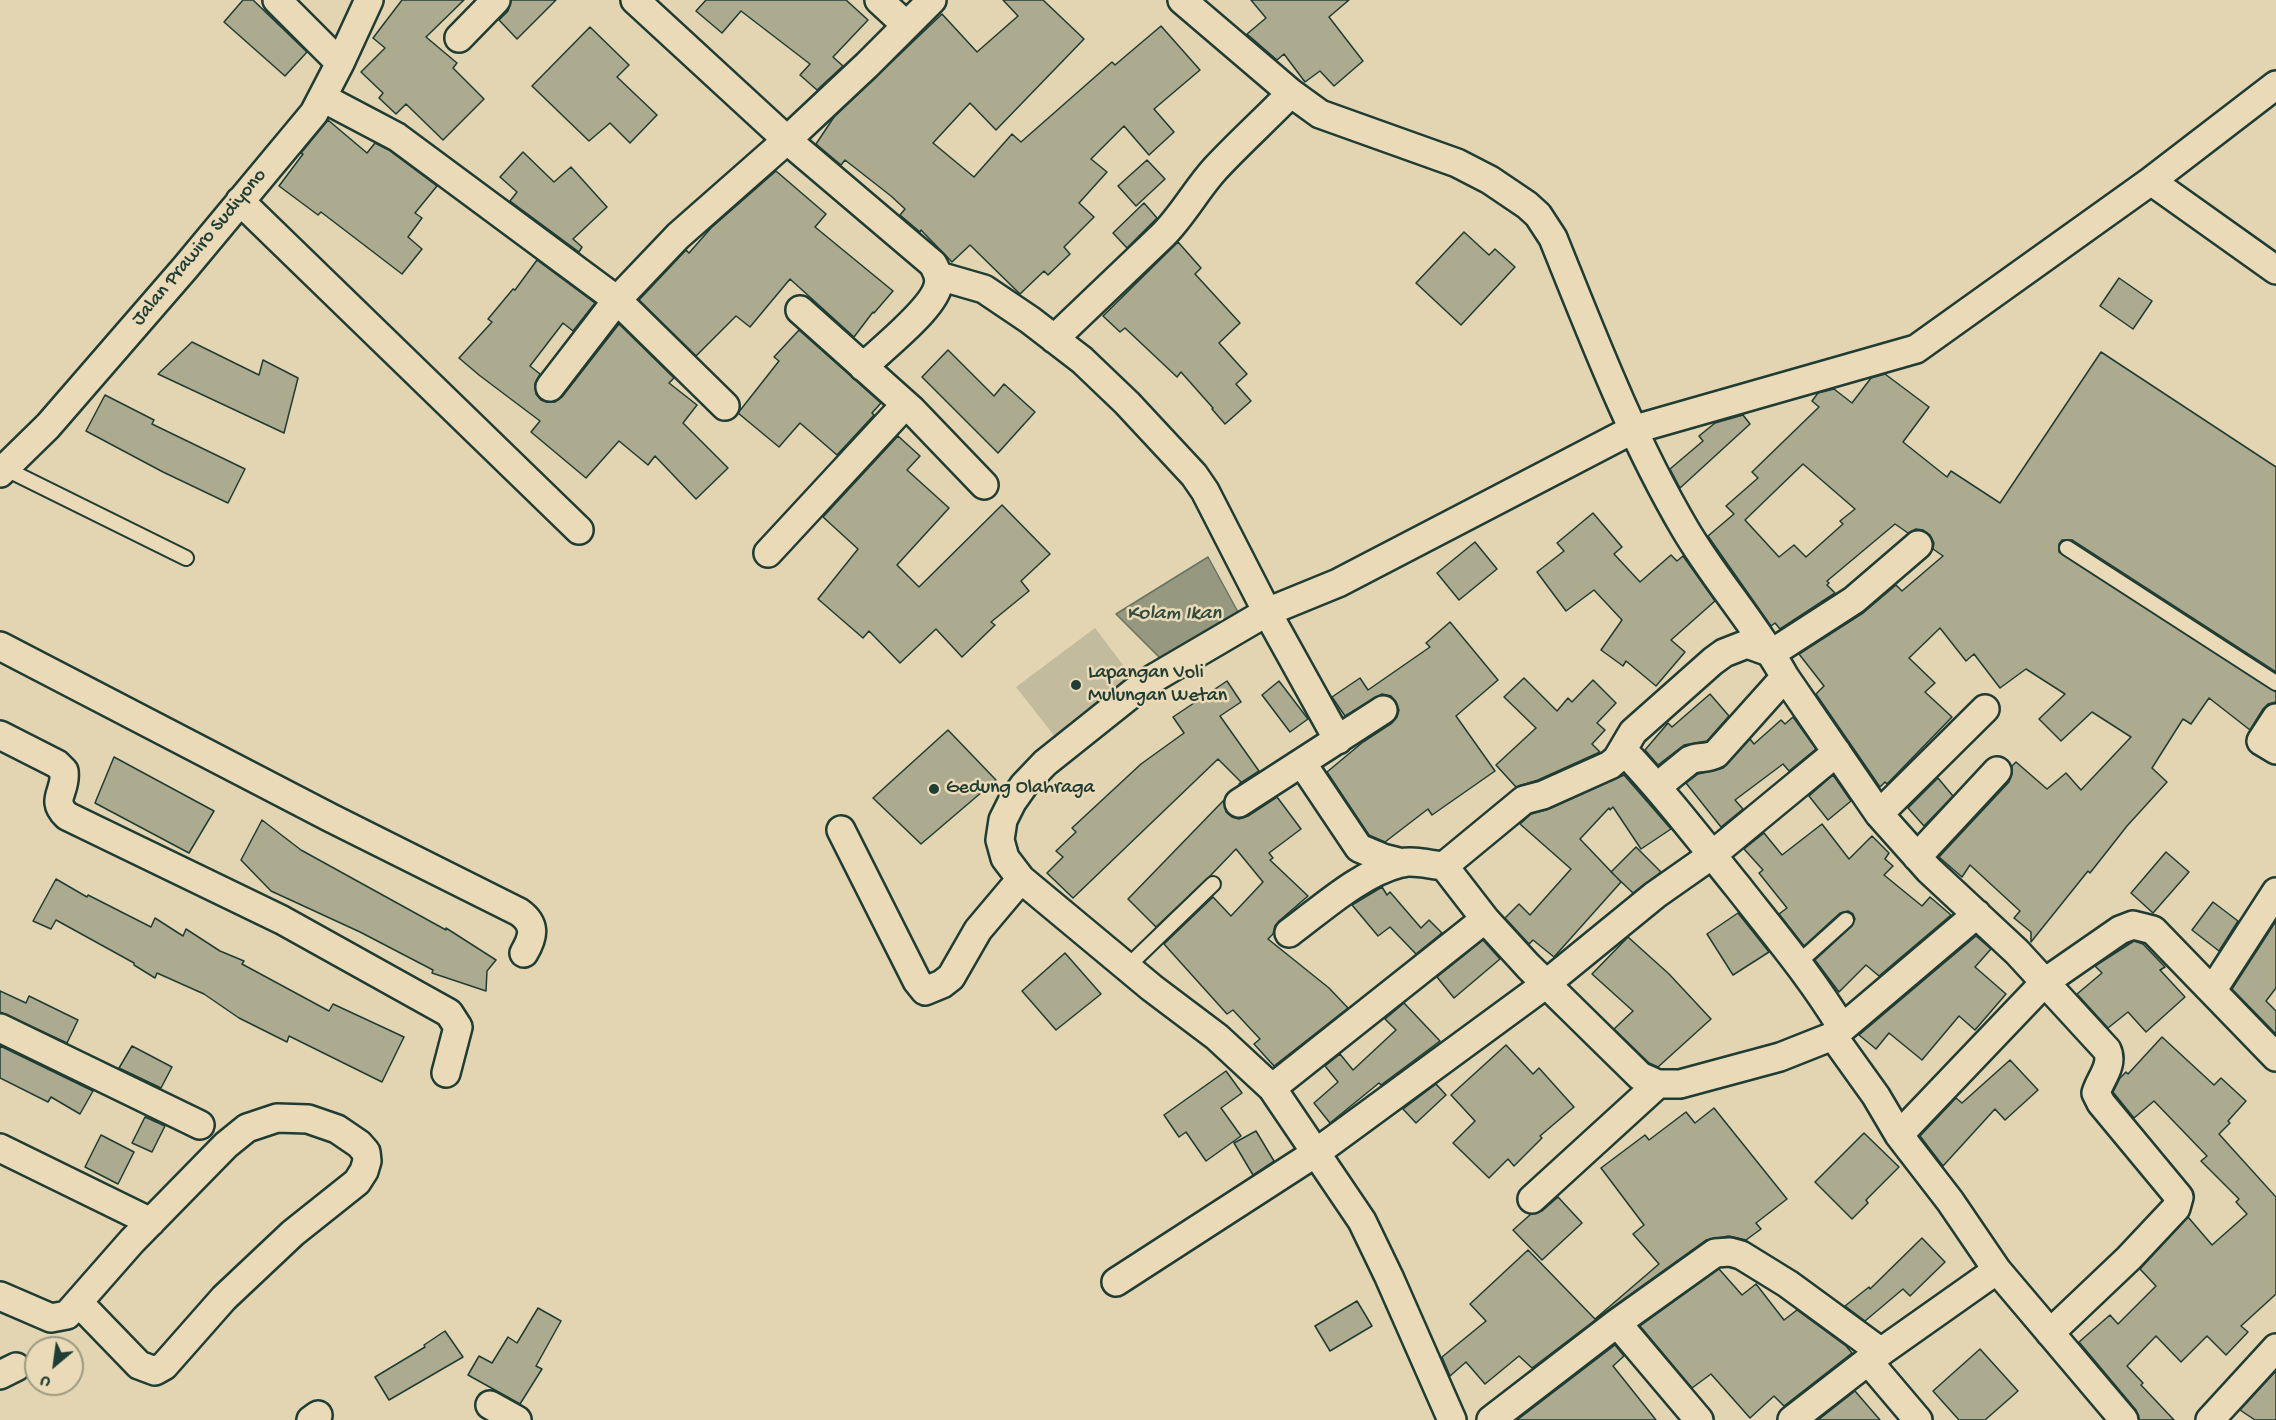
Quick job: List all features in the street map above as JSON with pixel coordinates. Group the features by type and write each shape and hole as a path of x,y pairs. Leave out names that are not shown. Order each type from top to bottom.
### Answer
{"street":[{"path":"277,0 340,63"},
{"name":"Jalan Prawiro Sudiyono","path":"1,469 48,426 314,113 369,0"},
{"path":"459,38 496,0"},
{"path":"635,0 788,140 933,264 939,276 938,288 932,298 915,319 863,367"},
{"path":"879,0 906,26"},
{"path":"550,387 617,300 678,236 788,140 932,0"},
{"path":"1182,0 1291,93 1320,114 1457,163 1490,180 1538,215 1553,238 1632,430 1686,530 1772,653 1785,676 1879,814 1917,857 2017,952 2107,1050 2108,1066 2096,1092 2101,1102 2179,1197 2176,1208 2129,1258 2049,1333"},
{"path":"1452,1420 1389,1276 1362,1221 1272,1088 1217,1037 1127,967 1021,879 1005,858 1000,840 1003,820 1024,785 1045,763 1144,684 1267,612 1338,583 1632,430 1916,349 2151,181 2276,85"},
{"path":"1054,339 1163,235 1215,170 1291,93"},
{"path":"323,98 397,136 617,300 726,406"},
{"path":"2151,181 2276,270"},
{"path":"240,201 579,530"},
{"path":"939,276 984,290 1030,320 1082,360 1127,403 1194,475 1205,491 1267,612 1338,740"},
{"path":"800,310 905,405 984,485"},
{"path":"768,553 905,405"},
{"path":"1772,653 1854,600 1918,545"},
{"path":"1302,763 1359,848 1403,863 1444,866 1524,800 1543,795 1610,765 1623,750 1633,732 1724,653 1746,644 1772,653"},
{"path":"0,646 320,813 519,912 531,923 533,931 531,941 524,953"},
{"path":"1658,786 1690,760 1710,758 1716,754 1785,676"},
{"path":"1879,814 1985,710"},
{"path":"1239,803 1383,711"},
{"path":"2276,718 2261,741 2276,750"},
{"path":"0,735 57,764 64,771 66,781 58,801 59,809 67,816 282,920 449,1013 458,1027 446,1073"},
{"path":"1623,750 1658,786 1798,963 1827,1003 1837,1032 1899,1135 1950,1201 1997,1270 2124,1420"},
{"path":"1116,1282 1317,1152 1546,984 1654,895 1712,855 1837,752"},
{"path":"1917,857 1997,771"},
{"path":"841,830 917,981 925,991 942,984 951,977 978,930 1021,879"},
{"path":"1289,933 1351,887 1403,863"},
{"path":"1444,866 1485,919 1546,984 1640,1076 1658,1084 1680,1084 1780,1057 1837,1032 1977,914"},
{"path":"2212,991 2276,892"},
{"path":"1272,1088 1485,919"},
{"path":"1899,1135 2045,982 2120,930 2133,925 2153,930 2276,1057"},
{"path":"0,1028 200,1125"},
{"path":"1532,1199 1658,1084"},
{"path":"0,1296 51,1318 67,1315 151,1222 247,1128 277,1118 308,1119 337,1129 359,1144 366,1152 367,1161 364,1172 357,1182 292,1233 224,1298 164,1366 155,1371 139,1365 79,1303"},
{"path":"0,1148 151,1222"},
{"path":"1491,1420 1617,1323 1715,1253 1730,1252 1741,1255 1788,1284 1875,1356 1918,1420"},
{"path":"1791,1420 1875,1356 1997,1270"},
{"path":"1617,1323 1699,1420"},
{"path":"2210,1420 2276,1348"},
{"path":"490,1405 517,1420"}],"lane":[{"path":"1,469 186,558"},
{"path":"2067,548 2276,683"},
{"path":"1127,967 1213,884"},
{"path":"1798,963 1846,920"}],"shaded area":[{"name":"Lapangan Voli Mulungan Wetan","path":"1095,628 1136,682 1056,738 1016,687"}],"water":[{"name":"Kolam Ikan","path":"1208,557 1238,612 1162,660 1116,614"}],"building":[{"path":"243,0 253,0 307,52 285,76 224,22"},
{"path":"402,0 464,0 426,37 457,63 453,68 484,99 443,140 406,104 396,114 379,98 383,93 361,72 385,48 373,38"},
{"path":"511,0 556,0 517,39 499,20 508,11"},
{"path":"706,0 846,0 868,20 833,57 843,66 817,90 800,75 810,64 741,11 722,33 696,11"},
{"path":"1003,0 1043,0 1084,39 996,130 970,103 933,143 974,177 1012,134 1021,142 1112,62 1115,65 1161,26 1200,70 1154,109 1174,132 1149,155 1124,126 1091,159 1107,172 1079,203 1094,217 1064,247 1070,254 1048,275 1044,271 1020,294 970,245 952,262 921,230 920,232 900,215 905,209 891,196 845,160 841,165 816,144 834,117 942,14 977,52 1018,16"},
{"path":"1251,0 1349,0 1329,17 1363,61 1334,86 1320,71 1305,82 1284,54 1277,60 1247,34 1266,18"},
{"path":"590,27 629,65 617,77 657,115 630,143 610,123 589,141 532,86"},
{"path":"328,120 367,153 375,143 389,150 437,186 415,213 422,218 408,237 422,249 402,274 321,212 318,215 279,186 303,154 301,153"},
{"path":"523,152 554,182 571,167 607,207 573,239 582,247 579,252 510,201 517,192 500,177"},
{"path":"1147,160 1165,179 1136,206 1118,186"},
{"path":"776,171 826,214 815,227 893,291 854,337 790,279 750,327 736,316 696,356 639,300 686,250 689,253 711,228"},
{"path":"1144,203 1157,218 1127,248 1113,233"},
{"path":"1464,232 1489,255 1495,249 1515,267 1461,325 1416,283"},
{"path":"1178,242 1201,268 1195,274 1240,323 1219,343 1247,374 1236,384 1251,401 1225,424 1181,372 1177,377 1125,328 1120,332 1103,316"},
{"path":"537,260 595,303 573,331 563,323 530,366 540,374 535,384 536,394 541,400 547,402 555,402 562,397 619,324 674,378 669,383 697,405 683,423 728,468 696,499 655,456 648,465 619,441 586,478 531,432 540,421 459,358 492,322 488,319 513,289 515,290"},
{"path":"2119,278 2152,301 2133,329 2100,306"},
{"path":"799,330 881,403 872,413 874,415 837,455 800,423 779,447 738,413 779,361 774,357"},
{"path":"192,342 259,375 263,360 298,378 284,433 158,374"},
{"path":"948,350 994,396 1004,384 1035,412 998,453 922,377"},
{"path":"2101,352 2276,467 2276,672 2072,540 2062,540 2059,544 2059,552 2276,692 2276,702 2268,704 2263,709 2250,730 2209,698 2191,724 2183,719 2152,768 2167,782 2127,826 2090,873 2088,871 2031,942 2031,932 2014,918 2020,911 1970,865 1962,877 1939,857 2009,782 2012,766 2016,762 2047,789 2066,773 2081,790 2131,737 2092,712 2061,741 2039,719 2065,694 2026,669 2000,688 1974,654 1966,661 1940,628 1909,658 1935,683 1925,692 1952,717 1887,784 1885,782 1880,787 1816,694 1824,686 1799,654 1863,613 1896,585 1902,591 1943,556 1933,549 1934,543 1930,535 1923,530 1916,529 1908,533 1895,524 1827,581 1829,583 1827,585 1835,593 1780,629 1775,623 1771,626 1708,536 1734,514 1726,506 1758,478 1752,472 1819,407 1812,401 1818,393 1834,389 1852,403 1871,378 1885,374 1929,407 1903,442 1947,477 1951,471 2000,503","holes":["1803,464 1855,509 1840,521 1843,524 1806,557 1794,545 1779,557 1745,520"]},
{"path":"105,395 154,420 152,424 245,469 228,503 86,431"},
{"path":"1743,415 1750,424 1680,488 1670,469 1703,441 1699,436 1715,423"},
{"path":"898,436 920,456 907,470 949,508 897,565 919,587 1002,505 1050,554 1021,581 1029,591 991,622 995,625 962,657 936,629 900,663 869,631 863,638 818,599 858,549 823,517"},
{"path":"1593,513 1622,547 1614,554 1640,582 1671,555 1677,561 1683,556 1715,601 1671,640 1685,652 1656,686 1626,661 1623,666 1601,650 1622,620 1594,590 1566,611 1537,572 1564,551 1557,543"},
{"path":"1475,542 1497,569 1459,600 1437,573"},
{"path":"1450,622 1498,680 1456,716 1495,771 1432,815 1428,809 1385,842 1369,835 1327,772 1363,742 1392,723 1399,710 1391,696 1382,694 1345,716 1332,697 1360,678 1368,690 1430,647 1426,643"},
{"path":"1524,678 1557,711 1568,698 1572,702 1593,680 1616,703 1597,723 1605,730 1592,744 1600,752 1538,780 1516,787 1496,765 1536,728 1504,697"},
{"path":"1227,681 1241,702 1220,716 1259,771 1239,784 1241,782 1218,759 1073,898 1047,873 1063,857 1056,851 1076,832 1072,828 1141,764 1184,733 1173,717"},
{"path":"1279,681 1308,719 1290,732 1262,695"},
{"path":"1710,694 1729,716 1707,741 1684,745 1658,765 1645,750 1668,723 1672,727"},
{"path":"1793,717 1816,749 1789,771 1783,764 1735,800 1743,809 1721,827 1686,783 1698,774 1723,768 1750,739 1754,744 1781,720 1785,724"},
{"name":"Gedung Olahraga","path":"948,730 996,780 921,844 873,798"},
{"path":"114,757 214,811 189,853 95,803"},
{"path":"1624,775 1671,829 1641,849 1613,807 1610,810 1609,808 1580,839 1621,882 1554,957 1533,940 1529,944 1505,918 1519,904 1530,915 1571,869 1520,824 1531,814 1549,809"},
{"path":"1833,775 1851,801 1828,820 1809,796"},
{"path":"1938,778 1953,796 1924,826 1908,808"},
{"path":"1277,797 1301,829 1269,853 1273,858 1270,860 1308,896 1279,921 1268,939 1329,988 1348,1008 1274,1066 1254,1044 1260,1039 1233,1010 1227,1014 1164,944 1213,897 1231,916 1263,882 1236,849 1156,927 1128,899 1224,800 1226,812 1239,819 1248,816"},
{"path":"262,820 301,850 446,930 446,928 496,960 487,971 486,991 432,973 433,970 360,932 271,891 241,860"},
{"path":"1822,824 1849,859 1872,836 1889,853 1885,859 1893,866 1884,875 1922,906 1930,897 1951,915 1879,976 1866,965 1839,992 1815,960 1852,926 1855,919 1853,914 1848,911 1840,913 1804,946 1779,914 1787,908 1759,873 1763,870 1744,849 1764,833 1782,855"},
{"path":"1636,847 1661,872 1633,893 1611,872"},
{"path":"2166,852 2189,872 2153,913 2131,893"},
{"path":"56,879 87,897 88,895 151,927 155,918 183,936 186,929 220,951 244,961 242,964 329,1011 333,1004 404,1037 382,1082 289,1036 287,1042 239,1018 204,994 157,973 155,978 134,963 56,920 51,929 33,921"},
{"path":"1382,887 1387,895 1390,892 1421,928 1429,920 1442,933 1416,954 1390,927 1378,936 1352,905"},
{"path":"2213,902 2238,921 2219,951 2192,930"},
{"path":"1738,913 1769,952 1733,975 1707,934"},
{"path":"2276,921 2276,988 2266,1001 2276,1011 2276,1034 2232,989"},
{"path":"1976,936 1991,949 1975,967 2006,994 1975,1030 1959,1016 1922,1060 1889,1033 1876,1049 1859,1035"},
{"path":"1628,937 1669,974 1711,1019 1658,1067 1649,1063 1614,1029 1633,1011 1592,974"},
{"path":"1483,940 1500,959 1454,998 1437,977"},
{"path":"2134,941 2143,944 2165,967 2160,970 2185,997 2146,1032 2128,1012 2108,1028 2077,994 2102,973 2095,966"},
{"path":"1065,953 1101,994 1056,1030 1022,991"},
{"path":"0,991 26,1003 29,996 78,1020 67,1043 0,1012"},
{"path":"1404,1003 1440,1041 1381,1085 1379,1083 1330,1123 1314,1103 1338,1082 1325,1066 1340,1054 1353,1070 1396,1030 1385,1019"},
{"path":"2162,1037 2214,1085 2221,1078 2246,1101 2219,1134 2276,1197 2276,1294 2241,1326 2248,1332 2226,1355 2207,1336 2181,1362 2156,1336 2127,1366 2143,1383 2141,1385 2174,1420 2139,1420 2136,1410 2079,1342 2110,1315 2118,1324 2156,1286 2140,1269 2188,1217 2212,1245 2247,1214 2236,1202 2239,1199 2201,1161 2207,1156 2154,1101 2134,1118 2113,1092 2120,1078 2126,1072 2128,1074"},
{"path":"1506,1045 1533,1074 1539,1068 1574,1107 1540,1136 1542,1138 1514,1166 1508,1159 1489,1178 1453,1143 1475,1121 1451,1095"},
{"path":"0,1046 93,1091 80,1114 51,1097 48,1102 0,1078"},
{"path":"132,1046 172,1067 161,1088 119,1068"},
{"path":"2010,1060 2038,1090 2005,1120 1995,1109 1943,1166 1920,1136 1956,1098 1962,1103"},
{"path":"1226,1071 1242,1093 1221,1108 1241,1136 1206,1161 1186,1132 1179,1137 1164,1115"},
{"path":"1436,1084 1446,1095 1416,1123 1403,1109"},
{"path":"1714,1108 1787,1199 1756,1223 1761,1229 1746,1240 1729,1236 1706,1240 1532,1368 1519,1356 1485,1384 1466,1362 1450,1376 1442,1357 1486,1321 1470,1304 1528,1250 1595,1319 1659,1264 1633,1234 1644,1225 1601,1168 1645,1135 1649,1140 1686,1112 1695,1123"},
{"path":"145,1117 165,1126 152,1152 132,1143"},
{"path":"1256,1131 1274,1161 1253,1175 1234,1143"},
{"path":"1864,1133 1899,1167 1866,1200 1868,1203 1852,1219 1815,1182"},
{"path":"101,1135 134,1152 118,1184 85,1167"},
{"path":"1558,1197 1582,1223 1542,1260 1513,1230 1531,1214 1542,1211"},
{"path":"1922,1238 1945,1262 1910,1296 1903,1289 1865,1321 1845,1306 1869,1287 1870,1289"},
{"path":"1719,1269 1742,1295 1756,1284 1784,1320 1797,1310 1846,1346 1852,1353 1784,1406 1774,1396 1750,1418 1711,1374 1692,1388 1640,1326"},
{"path":"1357,1301 1372,1326 1330,1351 1315,1326"},
{"path":"538,1308 561,1321 536,1366 542,1369 520,1404 468,1375 479,1356 492,1363 508,1337 517,1343"},
{"path":"445,1331 463,1357 389,1400 375,1377 425,1347 424,1345"},
{"path":"1615,1345 1624,1356 1613,1366 1656,1420 1517,1420"},
{"path":"1980,1349 2018,1391 1985,1420 1959,1420 1933,1391"},
{"path":"2276,1371 2276,1420 2255,1420 2240,1410"},
{"path":"1855,1391 1880,1420 1818,1420"}],"place":[{"name":"Lapangan Voli Mulungan Wetan","path":"1076,685"},
{"name":"Gedung Olahraga","path":"934,789"}]}
